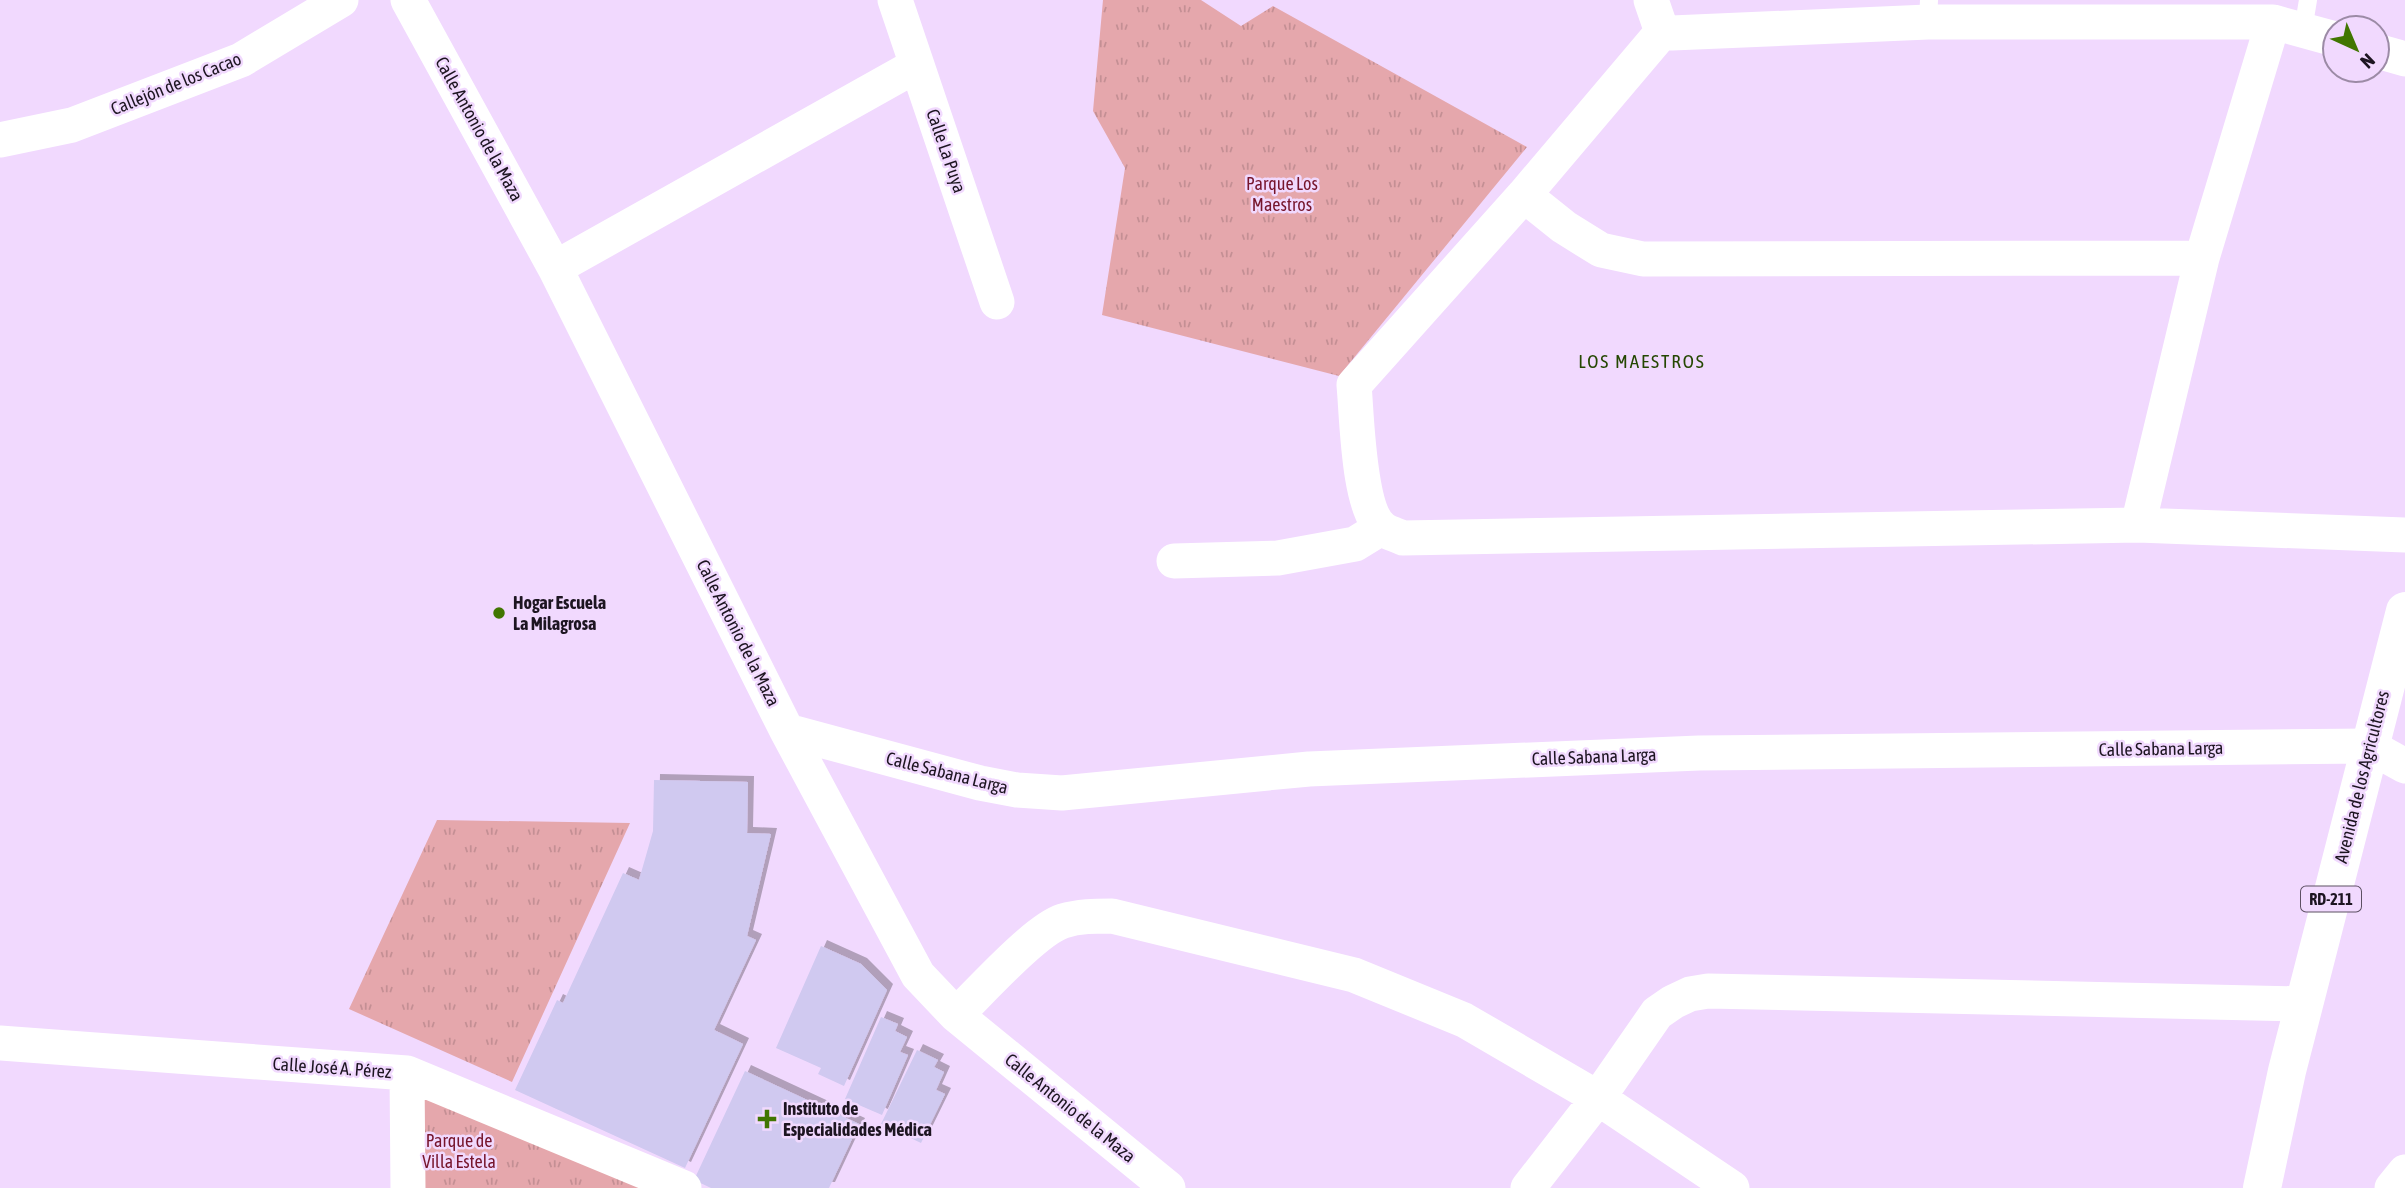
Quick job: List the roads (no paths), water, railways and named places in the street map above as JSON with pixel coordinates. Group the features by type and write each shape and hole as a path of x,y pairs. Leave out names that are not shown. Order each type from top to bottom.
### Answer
{"main road":[{"name":"Avenida de los Agricultores","path":"2262,1188 2287,1071 2369,746 2393,702 2405,611"}],"street":[{"name":"Callejón de los Cacao","path":"0,140 72,125 241,60 341,0"},
{"name":"Calle Antonio de la Maza","path":"408,0 555,268 788,731 918,975 956,1015 1168,1188"},
{"name":"Calle La Puya","path":"895,0 997,302"},
{"path":"2138,525 2203,258 2305,23 2126,11 1929,11 1672,33 1656,16 1524,195 1354,385 1363,483 1368,508 1381,528 1403,538 2138,525 2405,535"},
{"path":"555,268 917,65"},
{"path":"1524,195 1564,227 1601,250 1643,259 2203,258"},
{"path":"1174,561 1278,558 1355,544 1381,528"},
{"name":"Calle Sabana Larga","path":"788,731 980,783 1017,790 1062,793 1309,769 1699,753 2369,746 2405,766"},
{"path":"956,1015 1039,935 1061,921 1086,916 1112,916 1354,975 1464,1020 1598,1098 1732,1188"},
{"path":"1528,1188 1598,1098 1657,1013 1690,994 1708,991 2305,1004"},
{"name":"Calle José A. Pérez","path":"0,1042 407,1073 684,1188"},
{"path":"407,1073 408,1188"},
{"path":"2392,1188 2405,1172"}],"place":[{"name":"Hogar Escuela La Milagrosa","path":"499,613"},
{"name":"Instituto de Especialidades Médica","path":"767,1119"}],"district":[{"name":"LOS MAESTROS","path":"1642,361"}],"park label":[{"name":"Parque Los Maestros","path":"1282,194"},
{"name":"Parque de Villa Estela","path":"459,1151"}]}
